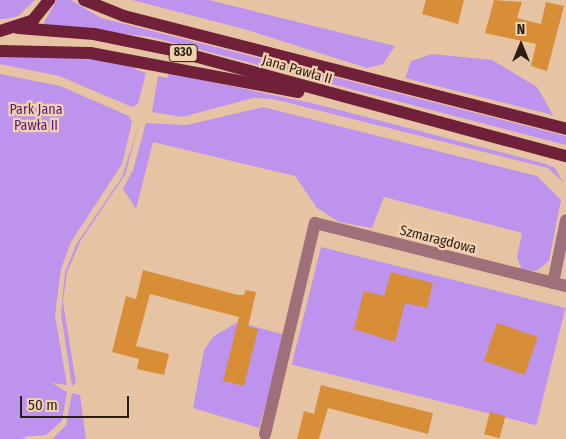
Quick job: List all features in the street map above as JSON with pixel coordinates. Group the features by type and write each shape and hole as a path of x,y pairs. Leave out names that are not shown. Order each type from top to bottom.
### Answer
{"main road":[{"name":"830","path":"0,31 18,28 33,20 49,0"},
{"name":"Jana Pawła II","path":"84,0 124,16 566,129"},
{"name":"Jana Pawła II","path":"18,28 126,39 566,156"},
{"path":"0,51 90,52 345,98"}],"street":[{"name":"Szmaragdowa","path":"265,434 315,224 560,284 566,220"}],"green space":[{"path":"0,0 35,0 18,16 0,19"},
{"path":"57,0 71,0 101,18 566,136 566,145 151,37 43,24"},
{"path":"132,0 209,0 395,46 383,64 367,68 244,29"},
{"path":"432,54 492,60 537,87 553,115 405,78 411,61"},
{"path":"0,56 78,57 136,65 135,69 146,73 138,104 132,107 59,76 0,64"},
{"path":"169,73 316,104 546,164 555,168 563,182 548,168 273,99 253,98 182,117 152,112 158,76 167,78"},
{"name":"Park Jana Pawła II","path":"0,74 60,86 129,116 132,122 122,164 71,242 61,269 55,315 67,385 52,383 67,392 62,421 46,435 22,437 27,439 0,439"},
{"path":"263,107 537,176 561,200 549,261 536,271 522,270 517,257 522,233 384,197 372,228 339,222 317,208 295,176 153,142 136,209 123,189 133,170 146,123 187,125"},
{"path":"139,124 125,175 81,240 67,272 63,302 76,383 72,386 61,314 65,272 77,243 122,177"},
{"path":"321,247 566,308 536,425 292,364"},
{"path":"238,322 285,335 259,428 193,408 204,350 214,336"},
{"path":"72,393 80,395 86,439 52,439 66,425"}],"building":[{"path":"426,0 464,0 458,24 422,14"},
{"path":"494,0 522,2 517,18 541,24 546,2 564,6 547,71 531,66 536,44 485,33"},
{"path":"143,270 238,295 244,295 246,290 256,292 248,327 258,329 244,386 223,381 239,317 150,294 136,346 169,354 164,375 137,369 139,359 112,352 126,296 136,299"},
{"path":"391,272 433,283 427,308 405,303 395,342 354,329 364,291 384,296"},
{"path":"497,323 538,337 525,375 484,361"},
{"path":"321,385 433,413 428,434 328,408 319,439 297,439 304,411 314,414"},
{"path":"490,412 505,416 500,438 484,434"}]}
